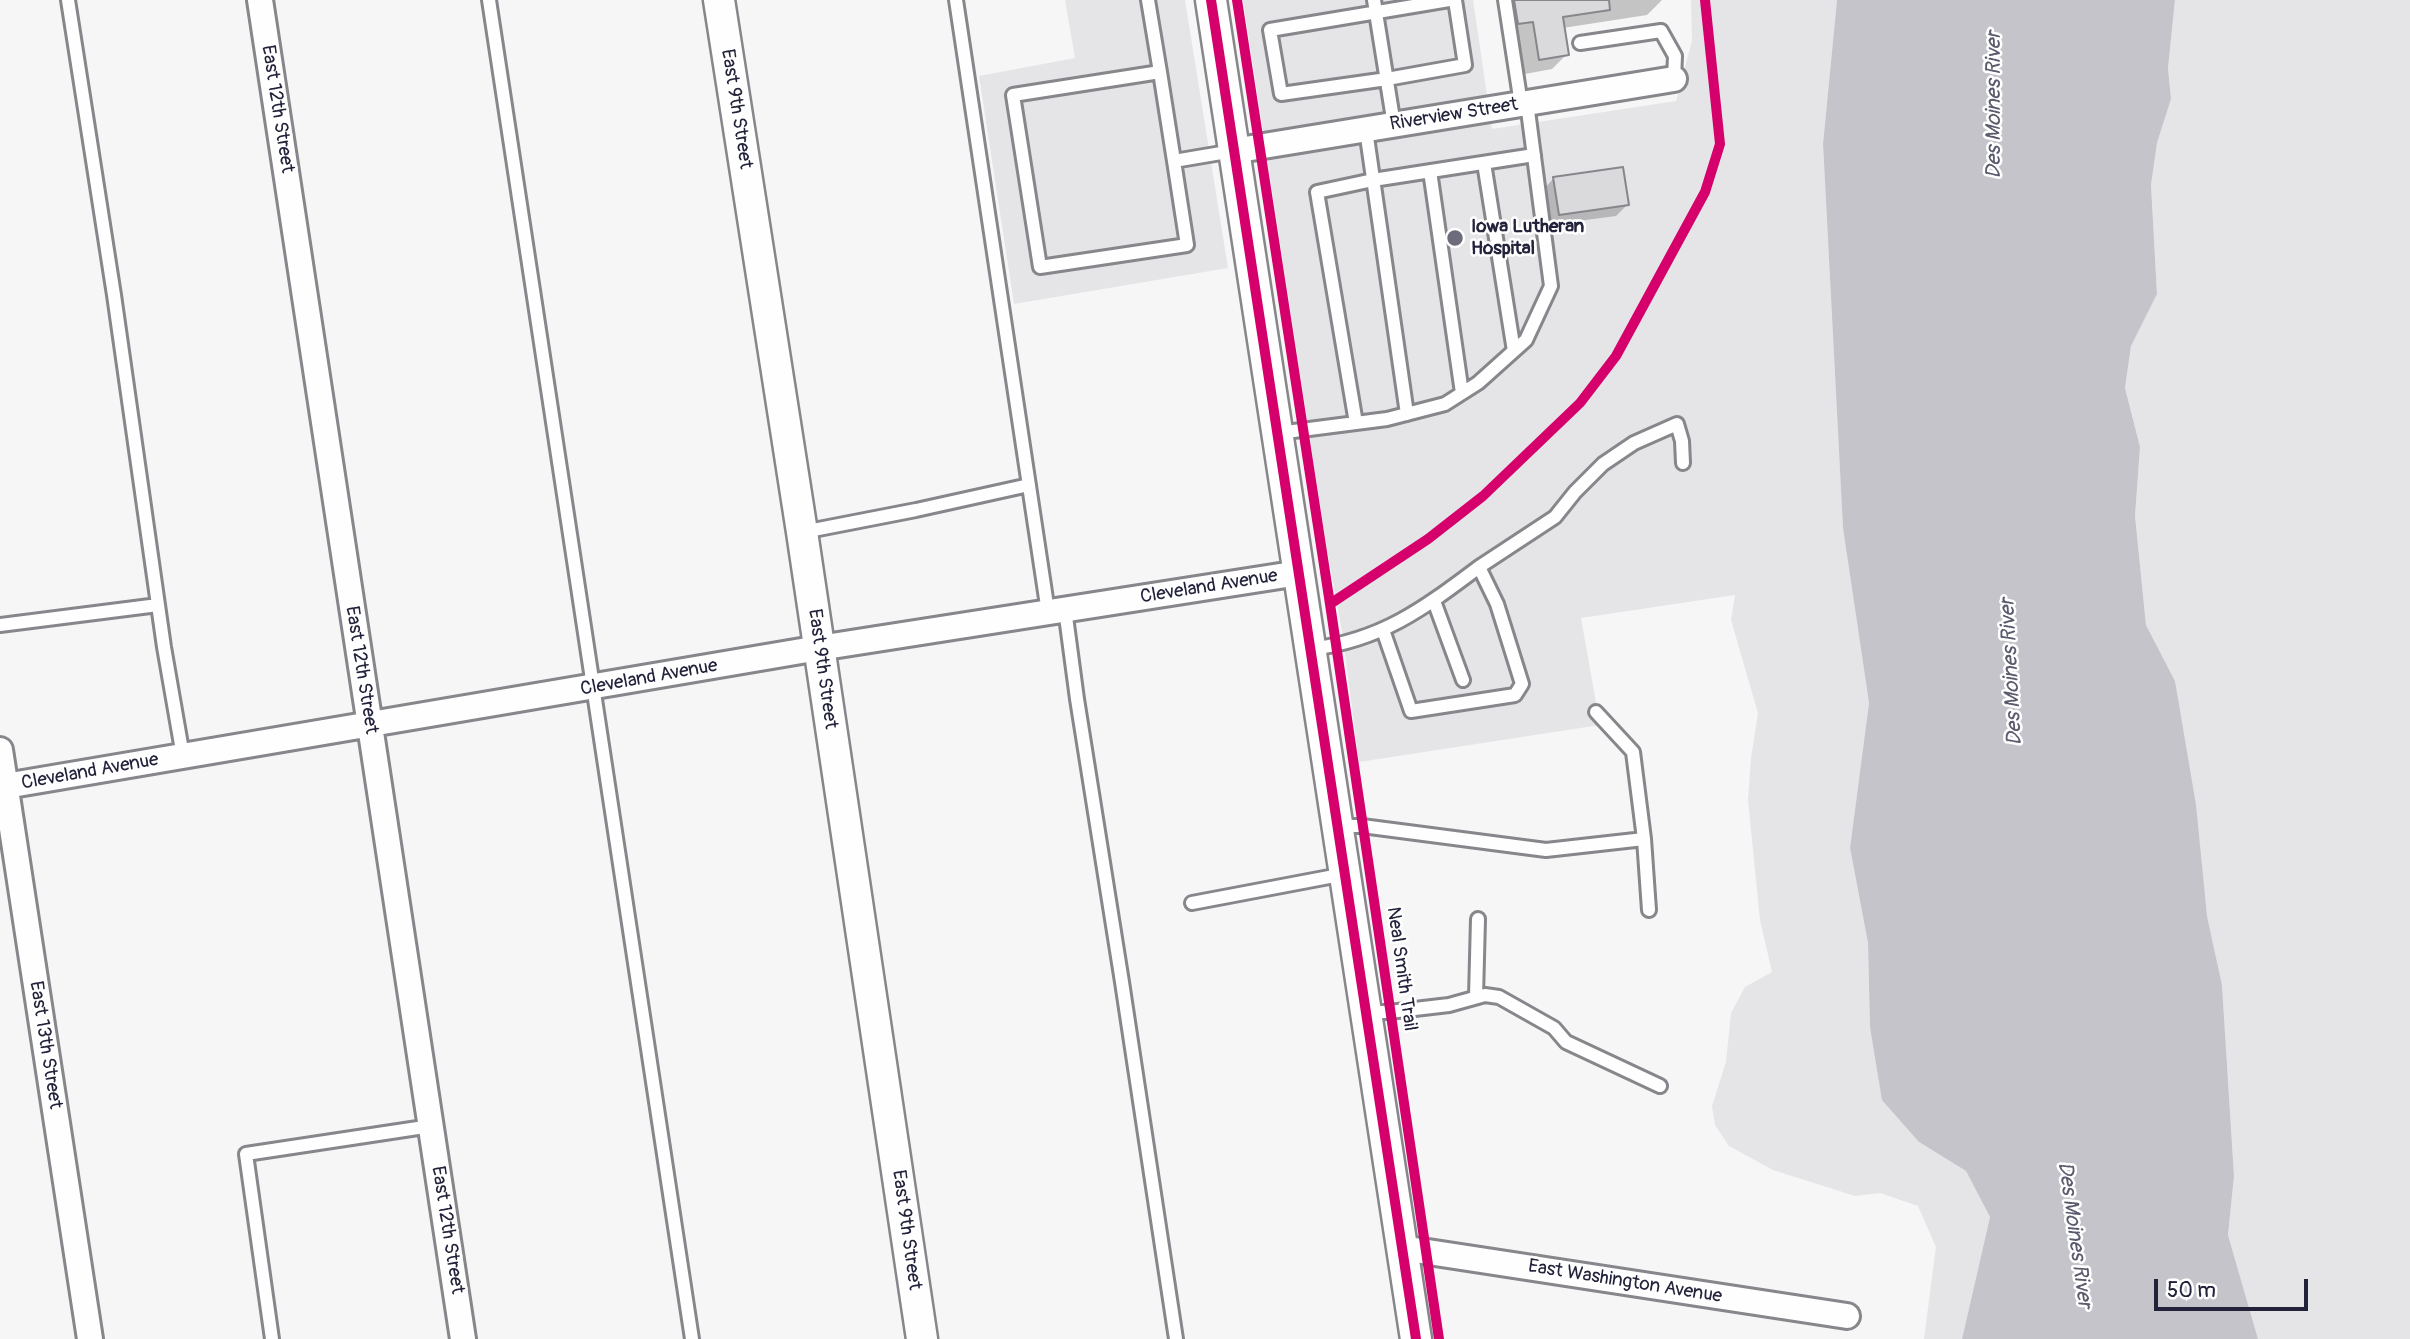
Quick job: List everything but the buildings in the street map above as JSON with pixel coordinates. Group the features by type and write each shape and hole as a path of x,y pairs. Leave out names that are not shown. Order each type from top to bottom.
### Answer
{"street":[{"name":"East 12th Street","path":"260,0 463,1339"},
{"name":"East 9th Street","path":"719,0 802,532 922,1339"},
{"path":"1211,0 1416,1339"},
{"name":"Riverview Street","path":"1233,151 1674,79"},
{"name":"Cleveland Avenue","path":"3,787 819,648 1299,573"},
{"name":"East 13th Street","path":"0,750 3,787 90,1339"},
{"name":"East Washington Avenue","path":"1402,1248 1847,1316"}],"lane":[{"path":"68,0 183,756"},
{"path":"489,0 692,1339"},
{"path":"956,0 1029,485 1076,699 1176,1339"},
{"path":"1148,0 1160,72 1187,244 1040,267 1013,95 1160,72"},
{"path":"1449,0 1375,6 1270,30 1281,94 1465,65 1455,0"},
{"path":"1278,433 1356,423 1445,404 1478,383 1526,340 1551,286 1534,155 1505,0"},
{"path":"1375,6 1394,125"},
{"path":"1580,43 1661,30 1675,56 1674,79"},
{"path":"1366,130 1406,414"},
{"path":"1174,161 1233,151"},
{"path":"1356,423 1317,192 1373,180 1534,155"},
{"path":"1484,163 1514,351"},
{"path":"1430,171 1462,393"},
{"path":"1311,649 1336,646 1374,635 1434,601 1479,567 1555,517 1603,464 1633,443 1677,424 1684,463"},
{"path":"802,532 1029,485"},
{"path":"1383,630 1411,711 1515,695 1522,684 1497,604 1479,567"},
{"path":"1434,601 1464,680"},
{"path":"0,625 158,605"},
{"path":"1596,712 1633,752 1644,839 1649,910"},
{"path":"1338,825 1546,850 1644,839"},
{"path":"1192,903 1345,873"},
{"path":"1476,997 1478,919"},
{"path":"1367,1012 1449,1005 1485,995 1499,997 1554,1027 1566,1042 1660,1086"},
{"path":"272,1339 246,1154 431,1126"}],"shaded area":[{"path":"1065,0 1185,0 1228,268 1014,304 979,76 1075,58"},
{"path":"1243,0 1473,0 1492,129 1676,101 1692,41 1691,0 1837,0 1823,144 1843,527 1869,703 1850,848 1868,943 1870,1027 1919,1142 1966,1171 1990,1217 1962,1339 1924,1339 1936,1247 1918,1206 1880,1193 1855,1196 1773,1170 1729,1146 1715,1125 1712,1106 1726,1062 1731,1013 1745,987 1772,972 1760,920 1748,800 1758,713 1731,620 1735,595 1581,618 1600,725 1359,762 1342,631 1326,544"},
{"path":"2175,0 2410,0 2410,1339 2258,1339 2228,1235 2234,1176 2222,985 2207,916 2175,681 2146,625 2135,516 2140,447 2125,388 2131,346 2157,294 2151,185 2157,143 2171,99 2168,68"}],"water":[{"name":"Des Moines River","path":"1837,0 2175,0 2168,68 2171,99 2157,143 2151,185 2157,294 2131,346 2125,388 2140,447 2135,516 2146,625 2175,681 2196,805 2207,916 2222,985 2234,1176 2228,1235 2258,1339 1962,1339 1990,1217 1966,1171 1919,1142 1882,1100 1870,1027 1868,943 1850,848 1869,703 1843,528 1823,144"}],"cycle path":[{"path":"1211,0 1416,1339"},
{"name":"Neal Smith Trail","path":"1237,0 1439,1339"},
{"path":"1330,604 1428,539 1483,496 1580,403 1616,356 1705,192 1720,144 1705,0"}],"place":[{"name":"Iowa Lutheran Hospital","path":"1455,238"}]}
